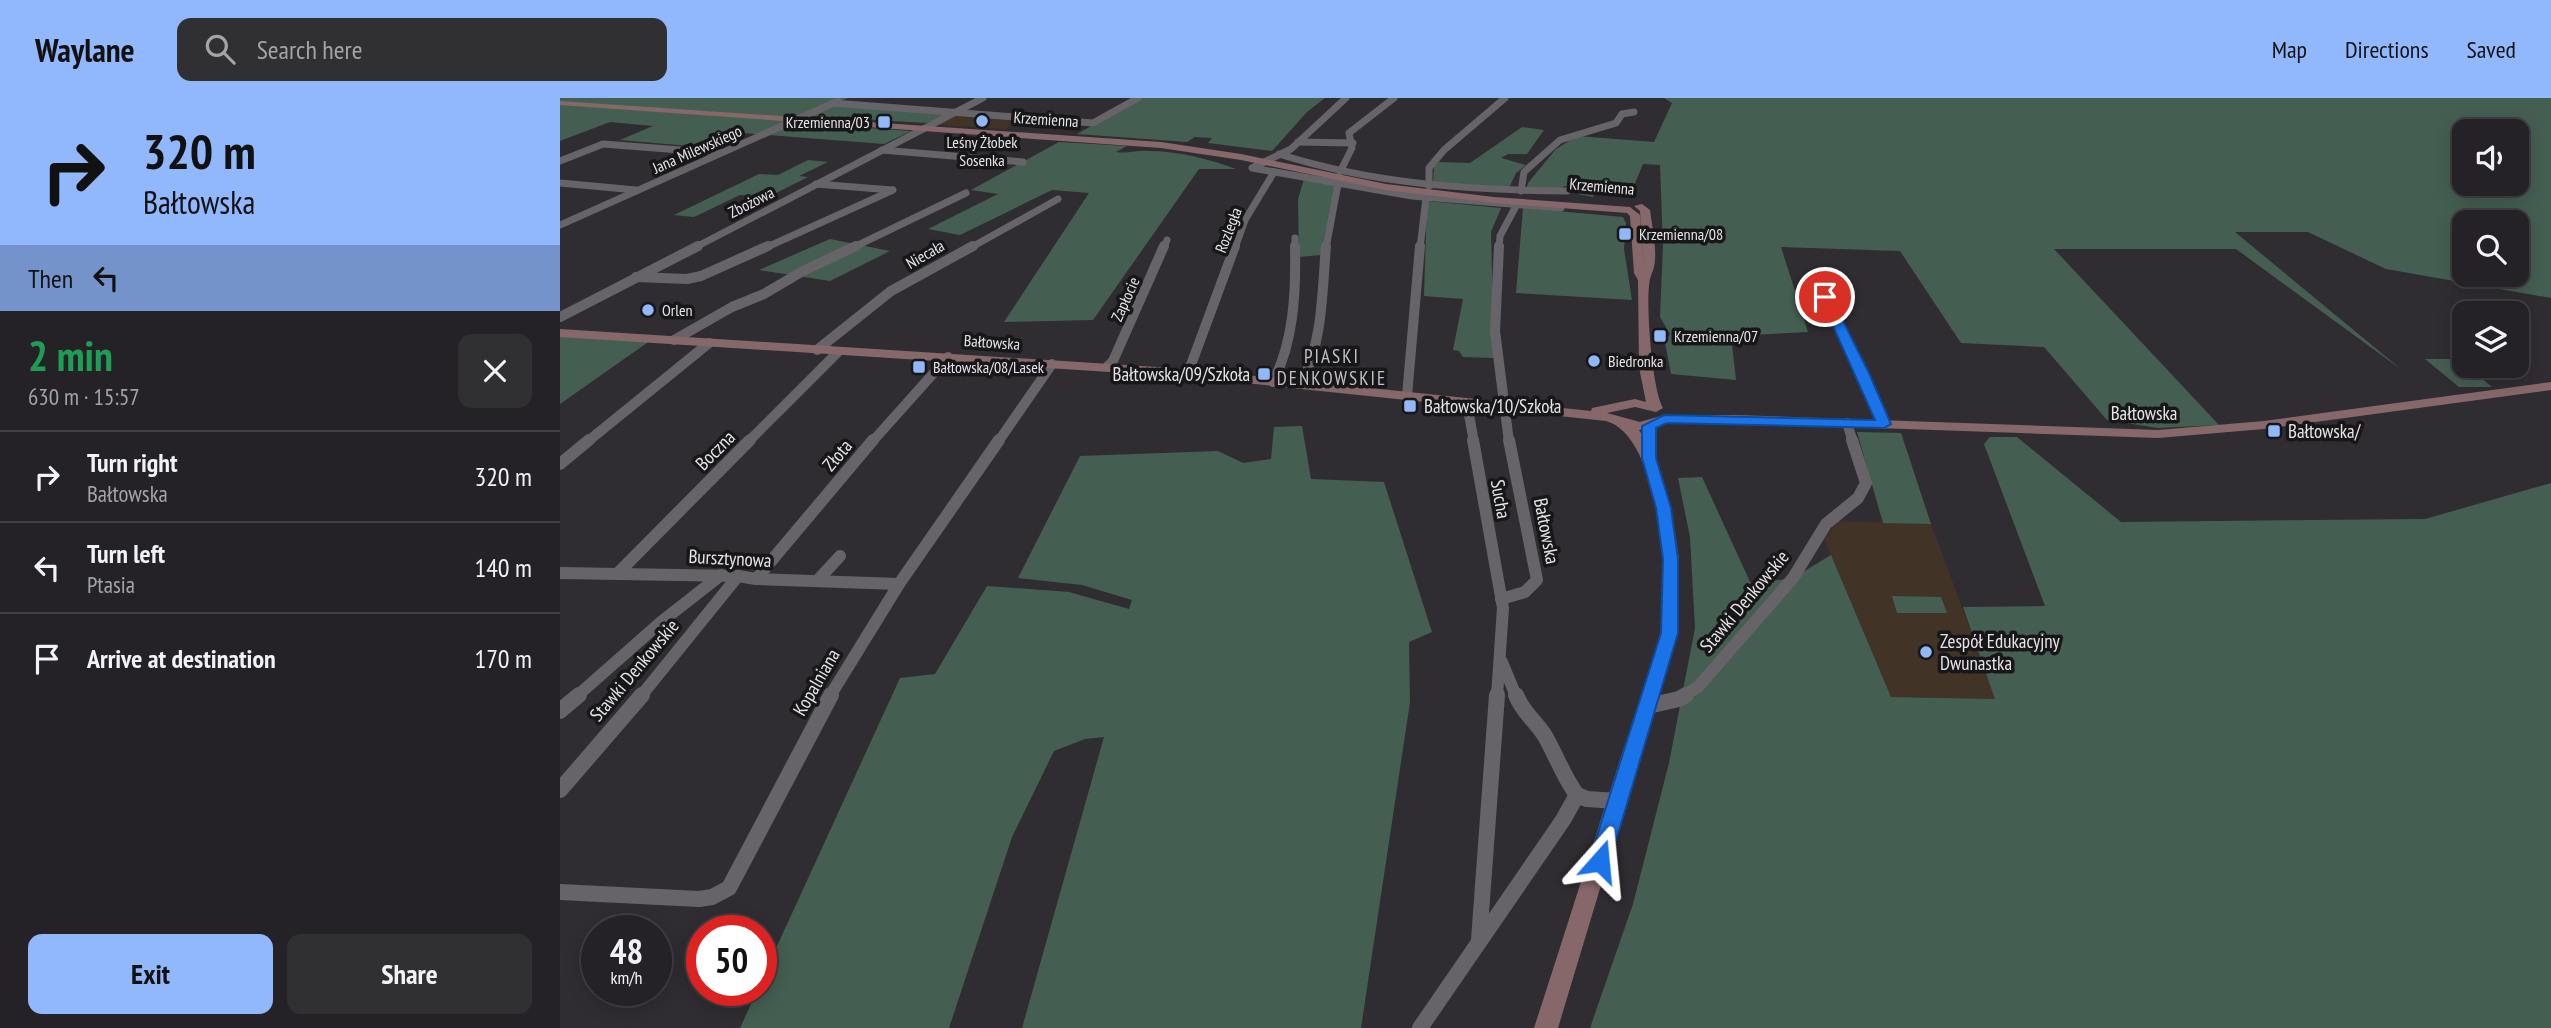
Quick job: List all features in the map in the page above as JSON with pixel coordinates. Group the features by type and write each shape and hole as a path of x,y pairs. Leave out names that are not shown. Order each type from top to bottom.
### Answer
{"main road":[{"name":"Krzemienna","path":"562,104 1161,145 1264,161 1386,187 1441,194 1639,205 1645,210 1650,250 1649,273 1644,281 1646,376 1648,397 1656,415"},
{"name":"Bałtowska","path":"560,333 1188,373 1551,412 1607,417 1622,414"},
{"path":"1622,414 1636,396 1646,376"},
{"name":"Bałtowska","path":"1656,415 2158,434 2210,432 2551,386"},
{"path":"1622,414 1642,403 1656,415"},
{"path":"1622,414 1640,426 1656,415"},
{"path":"1622,414 1649,458"},
{"path":"1546,1028 1669,633 1671,559 1664,508 1649,458 1647,432 1656,415"}],"street":[{"name":"Jana Milewskiego","path":"560,225 844,98"},
{"name":"Zbożowa","path":"560,317 982,98"},
{"path":"833,103 1093,122 1137,98"},
{"path":"1346,98 1298,142 1252,168 1426,198 1561,208"},
{"path":"1340,172 1353,143 1349,133 1394,98"},
{"path":"1429,186 1429,168 1444,150 1505,99"},
{"path":"1521,191 1524,172 1560,139 1614,124 1622,114 1634,112"},
{"path":"1298,142 1353,143"},
{"path":"560,161 603,144 723,153"},
{"path":"881,150 1023,162"},
{"path":"1279,155 1296,162 1340,172 1429,186 1567,191"},
{"name":"Rozległa","path":"1188,373 1245,220 1274,172"},
{"path":"560,183 638,190"},
{"path":"636,277 687,279 701,276 893,190 816,184"},
{"path":"1300,384 1308,373 1318,318 1329,220 1338,184"},
{"path":"674,340 803,271 966,194"},
{"path":"1407,396 1417,306 1420,235 1426,198"},
{"name":"Niecała","path":"817,350 891,291 1058,199"},
{"name":"Bałtowska","path":"1501,599 1525,592 1537,580 1511,453 1495,331 1495,311 1499,301 1500,236 1517,205"},
{"path":"1273,382 1280,370 1295,293 1296,238"},
{"name":"Zapłocie","path":"1107,367 1113,360 1167,240"},
{"path":"1825,297 1863,373 1884,424"},
{"path":"560,464 709,343"},
{"name":"Boczna","path":"618,573 838,352"},
{"name":"Złota","path":"756,579 912,394 948,357"},
{"name":"Kopalniana","path":"560,892 699,899 712,897 729,888 836,685 899,584 1052,364"},
{"name":"Sucha","path":"1467,404 1501,599"},
{"name":"Stawki Denkowskie","path":"1648,706 1679,699 1698,687 1793,578 1826,524 1858,498 1866,483 1847,423"},
{"path":"817,581 841,556"},
{"name":"Bursztynowa","path":"560,573 721,575 756,579 899,584"},
{"path":"560,711 662,622 721,575"},
{"name":"Stawki Denkowskie","path":"560,790 630,710 738,576"},
{"path":"1501,599 1503,668 1522,710 1544,734 1562,774 1577,795 1587,799 1618,801"},
{"path":"1479,940 1493,715 1501,655"},
{"path":"1420,1028 1563,820 1577,795"}],"shaded area":[{"name":"Leśny Żłobek Sosenka","path":"960,114 1025,118 1005,129 938,125"},
{"name":"Zespół Edukacyjny Dwunastka","path":"1838,521 1931,524 1996,699 1891,697 1824,539"}],"green space":[{"path":"560,98 848,98 836,103 945,113 946,116 926,123 811,116 797,123 911,131 884,144 730,132 690,146 620,140 653,126 610,122 560,141"},
{"path":"1142,98 1325,98 1307,112 1272,151 1208,143 1212,138 1195,137 1187,142 1077,134"},
{"path":"1664,98 2551,98 2551,298 2488,287 2529,287 2529,210 2452,210 2452,281 2386,269 2308,232 2235,232 2402,370 2236,249 2054,249 2219,425 2158,428 2107,420 2044,347 1961,343 1900,251 1781,247 1808,332 1731,336 1736,380 1671,374 1665,342 1670,334 1660,317 1663,246 1660,165 1643,164 1633,188 1595,189 1593,197 1578,194 1578,188 1564,186 1560,190 1526,190 1528,183 1556,149 1577,136 1654,142 1672,103"},
{"path":"1522,127 1544,130 1527,154 1508,154 1501,158 1526,165 1516,173 1509,188 1433,184 1434,166 1439,162 1470,163"},
{"path":"1059,142 1127,146 1116,152 1160,151 1182,154 1236,169 1199,169 1093,320 1004,322 1089,193 1052,190 960,235 928,229 998,194 971,190"},
{"path":"808,160 828,162 799,176 808,177 768,197 740,195 694,217 674,215 759,174 778,175"},
{"path":"1304,179 1335,185 1321,255 1299,257 1298,199"},
{"path":"1427,201 1501,208 1491,232 1494,358 1463,357 1459,351 1453,350 1463,299 1424,296"},
{"path":"1523,208 1623,217 1626,223 1624,249 1632,300 1516,293"},
{"path":"830,239 890,251 830,281 759,270"},
{"path":"560,333 654,338 560,404"},
{"path":"2425,359 2452,359 2452,378 2481,378 2492,387 2459,387"},
{"path":"1302,426 1311,479 1384,482 1432,632 1409,642 1410,702 1361,1028 1022,1028 1104,737 1085,739 1054,751 1012,837 949,1028 740,1028 750,1006 777,1006 777,946 900,678 935,674 987,586 1069,592 1129,609 1132,600 1082,585 1018,578 1080,456 1218,451 1243,463 1271,459 1274,427"},
{"path":"1857,432 1901,433 1931,524 1883,523"},
{"path":"1990,437 2017,437 2121,522 2425,519 2551,483 2551,1028 1590,1028 1633,904 1669,763 1695,628 1690,537 1678,478 1702,477 1751,584 1793,578 1831,555 1891,697 1995,699 1963,607 2045,606 1984,444"},
{"path":"1892,596 1941,597 1947,613 1897,613"}],"place":[{"name":"Leśny Żłobek Sosenka","path":"982,121"},
{"name":"Krzemienna/03","path":"884,122"},
{"name":"Krzemienna/08","path":"1625,234"},
{"name":"Orlen","path":"648,310"},
{"name":"Krzemienna/07","path":"1660,336"},
{"name":"Biedronka","path":"1594,361"},
{"name":"Bałtowska/08/Lasek","path":"919,367"},
{"name":"Bałtowska/09/Szkoła","path":"1264,374"},
{"name":"Bałtowska/10/Szkoła","path":"1410,406"},
{"name":"Bałtowska/","path":"2274,431"},
{"name":"Zespół Edukacyjny Dwunastka","path":"1926,652"}],"district":[{"name":"PIASKI DENKOWSKIE","path":"1332,367"}],"route":[{"path":"1600,861 1669,633 1671,559 1664,508 1649,458 1649,426 1664,419 1884,424 1863,373 1825,297"}]}
